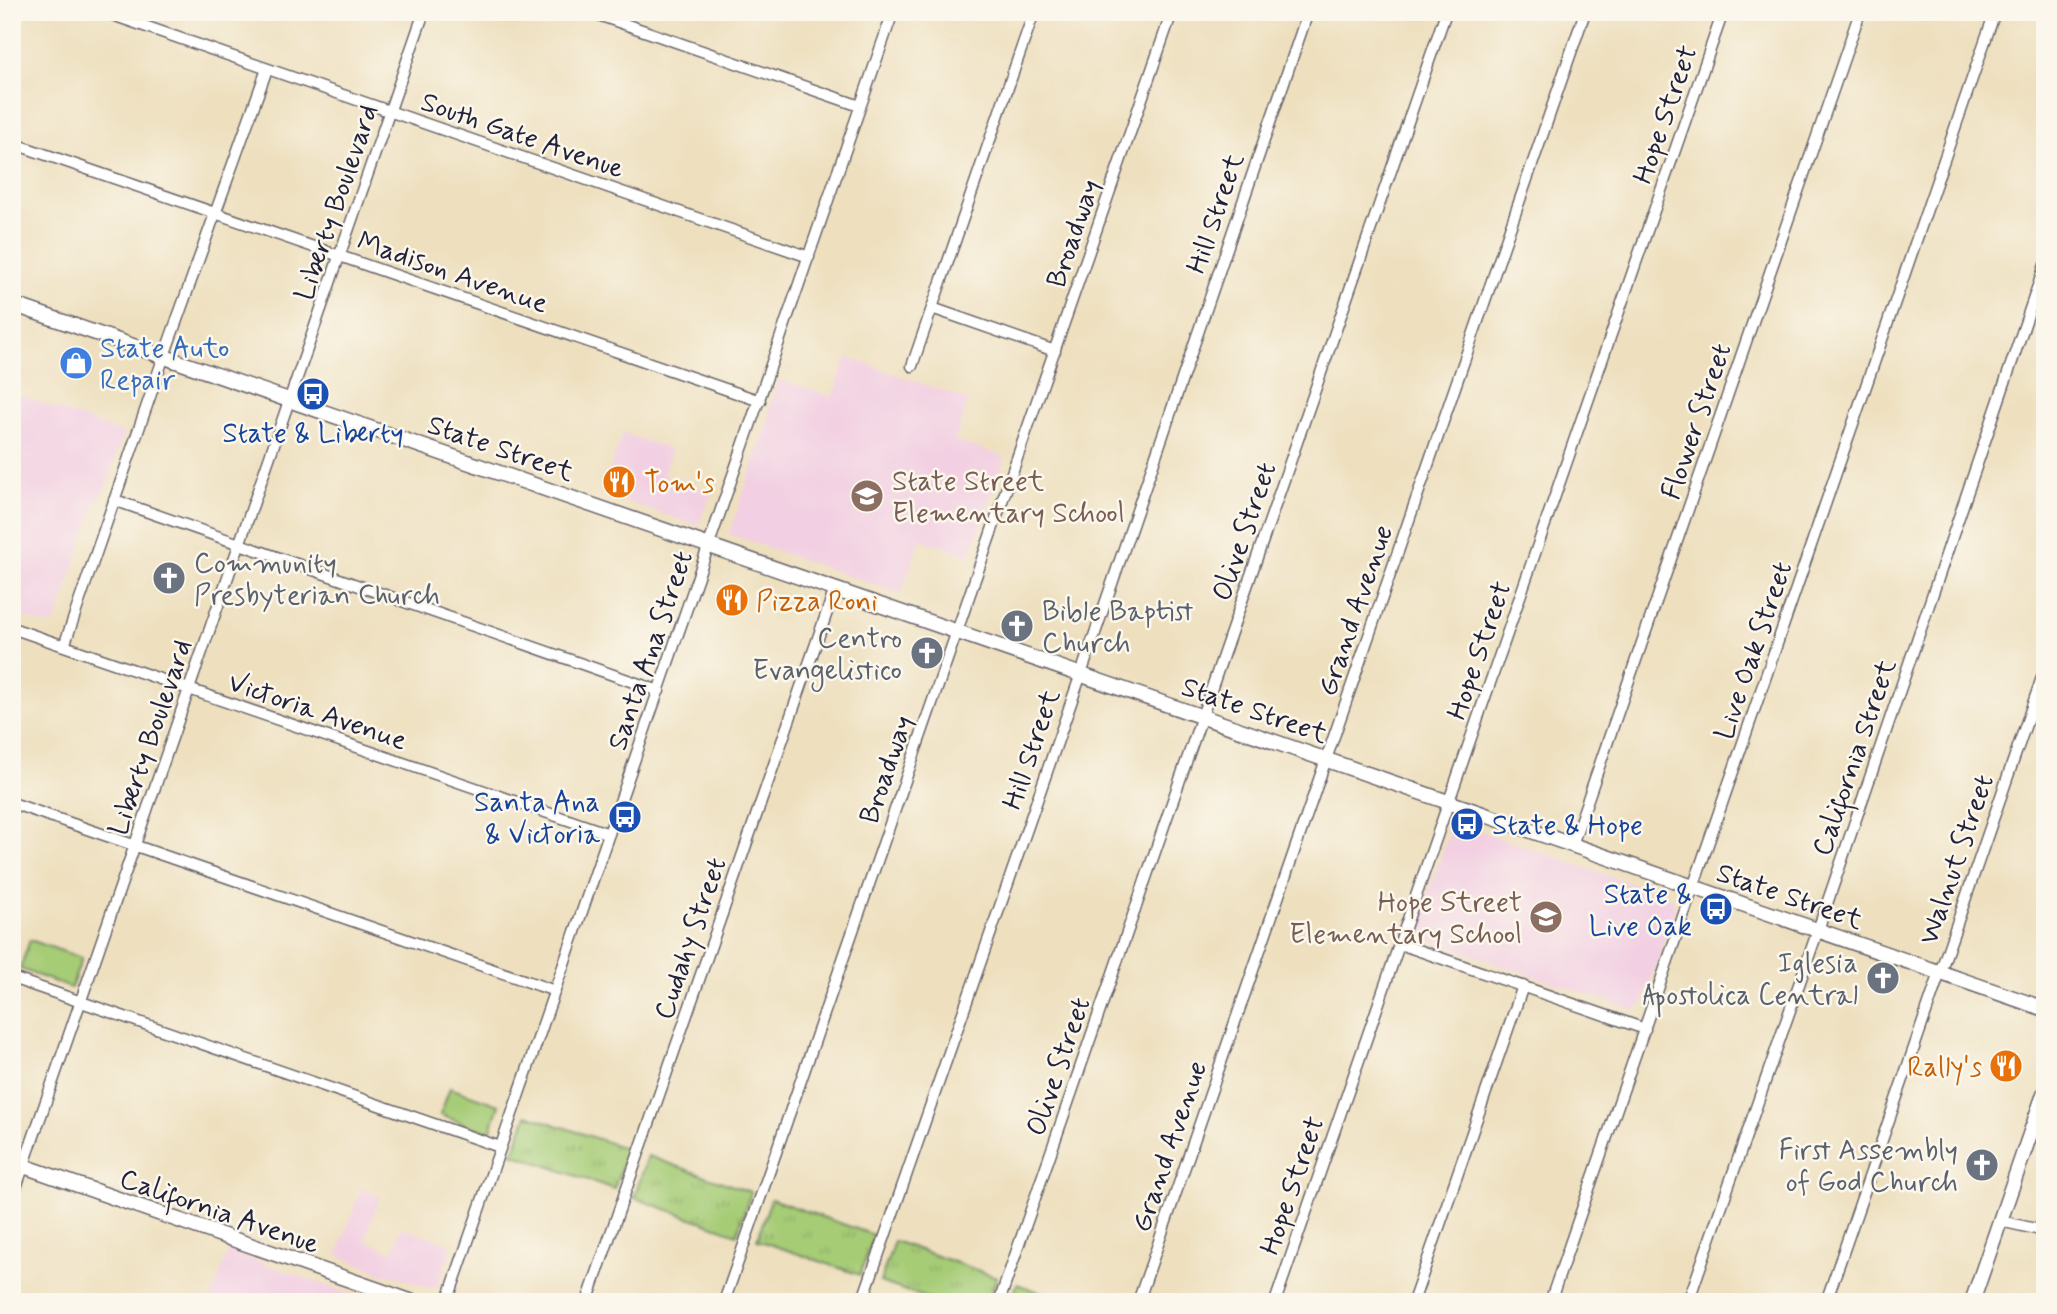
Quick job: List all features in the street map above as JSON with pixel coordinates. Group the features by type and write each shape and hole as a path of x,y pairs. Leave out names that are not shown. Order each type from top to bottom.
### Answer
{"main road":[{"name":"State Street","path":"12,304 2045,1009"},
{"path":"1972,1302 2045,1091"},
{"name":"California Avenue","path":"18,1164 413,1302"}],"street":[{"name":"South Gate Avenue","path":"104,12 808,257"},
{"name":"Liberty Boulevard","path":"12,1199 18,1164 81,1002 424,12"},
{"path":"590,12 860,106"},
{"name":"Santa Ana Street","path":"447,1302 893,12"},
{"path":"912,366 1034,12"},
{"name":"Broadway","path":"724,1302 1172,12"},
{"name":"Hill Street","path":"862,1302 1308,12"},
{"name":"Olive Street","path":"999,1302 1446,12"},
{"name":"Grand Avenue","path":"1138,1302 1585,12"},
{"name":"Hope Street","path":"1275,1302 1723,12"},
{"name":"Flower Street","path":"1572,845 1860,12"},
{"name":"Live Oak Street","path":"1550,1302 1994,12"},
{"path":"64,646 267,69"},
{"name":"Madison Avenue","path":"12,143 760,401"},
{"name":"California Street","path":"1688,1302 2045,265"},
{"path":"932,308 1055,351"},
{"path":"114,500 659,691"},
{"name":"Cudahy Street","path":"587,1302 835,589"},
{"name":"Victoria Avenue","path":"12,628 609,834"},
{"name":"Walnut Street","path":"1826,1302 2045,669"},
{"path":"12,803 555,991"},
{"path":"1400,944 1645,1029"},
{"path":"12,978 500,1147"},
{"path":"1413,1302 1523,986"},
{"path":"2000,1221 2045,1231"}],"shaded area":[{"name":"State Street Elementary School","path":"847,357 968,400 955,441 1005,457 970,556 920,539 901,594 729,534 770,416 768,410 779,379 832,397"},
{"path":"12,392 124,434 105,489 96,501 56,621 48,625 12,613"},
{"path":"623,433 671,450 663,475 712,492 698,526 601,493"},
{"name":"Hope Street Elementary School","path":"1460,824 1671,898 1676,906 1642,1005 1633,1010 1420,937 1416,927 1451,828"},
{"path":"361,1188 380,1196 365,1240 392,1252 402,1227 452,1245 438,1286 432,1289 387,1273 386,1275 337,1255"},
{"path":"228,1251 373,1302 210,1302"}],"green space":[{"path":"30,940 82,958 71,988 20,969"},
{"path":"450,1088 499,1105 490,1133 440,1115"},
{"path":"527,1115 628,1149 614,1189 513,1154"},
{"path":"648,1156 751,1192 737,1234 634,1198"},
{"path":"771,1199 874,1235 860,1275 757,1240"},
{"path":"894,1241 997,1277 988,1302 939,1302 880,1282"},
{"path":"1017,1284 1067,1302 1011,1302"}],"place":[{"name":"State Auto Repair","path":"76,363"},
{"name":"State & Liberty","path":"313,394"},
{"name":"Tom's","path":"619,482"},
{"name":"State Street Elementary School","path":"867,496"},
{"name":"Community Presbyterian Church","path":"169,578"},
{"name":"Pizza Roni","path":"732,600"},
{"name":"Bible Baptist Church","path":"1017,626"},
{"name":"Centro Evangelistico","path":"927,653"},
{"name":"Santa Ana & Victoria","path":"625,817"},
{"name":"State & Hope","path":"1467,824"},
{"name":"State & Live Oak","path":"1716,909"},
{"name":"Hope Street Elementary School","path":"1546,917"},
{"name":"Iglesia Apostolica Central","path":"1883,978"},
{"name":"Rally's","path":"2006,1066"},
{"name":"First Assembly of God Church","path":"1982,1165"}]}
